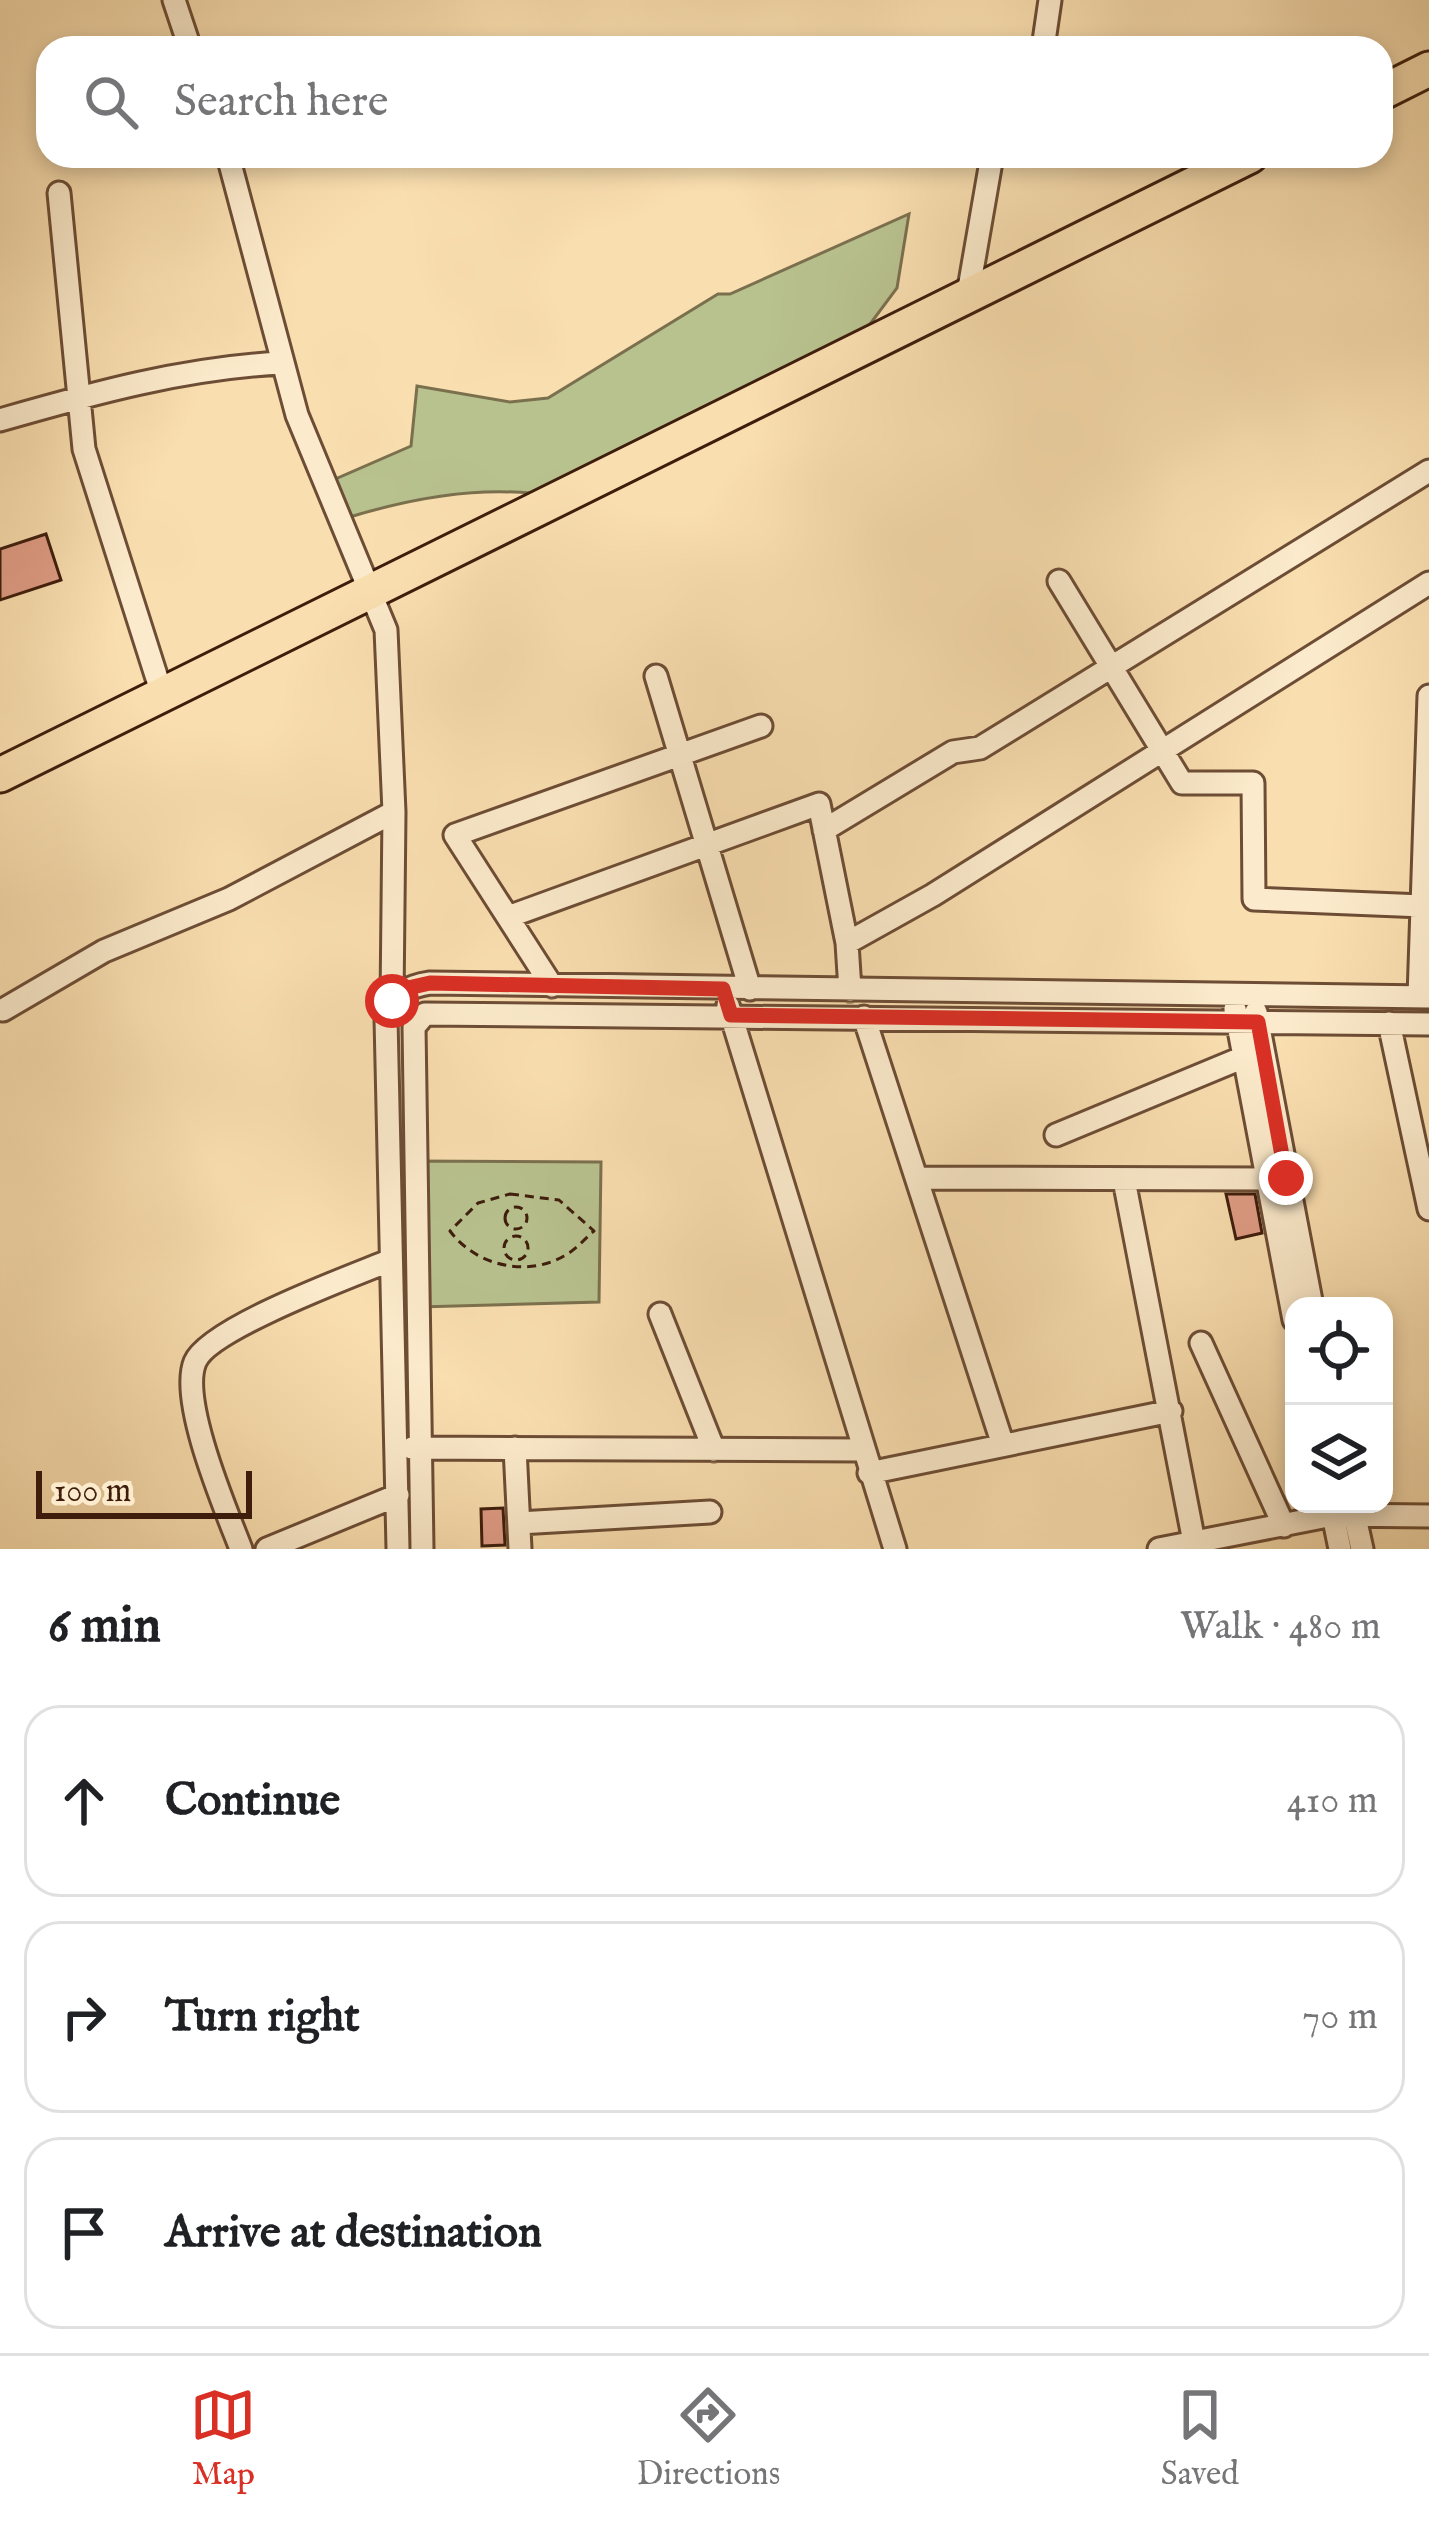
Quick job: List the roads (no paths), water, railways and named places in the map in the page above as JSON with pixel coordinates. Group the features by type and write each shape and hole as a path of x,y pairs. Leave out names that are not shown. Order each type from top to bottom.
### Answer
{"highway":[{"path":"1393,87 1429,70"},
{"path":"0,775 1226,168"}],"street":[{"path":"174,0 186,36"},
{"path":"1044,36 1049,0"},
{"path":"231,168 282,363 316,467 386,630 394,812 392,1001 386,1019 398,1549"},
{"path":"968,295 990,168"},
{"path":"59,193 84,449 162,694"},
{"path":"0,420 217,366 282,363"},
{"path":"824,830 953,752 980,748 1429,471"},
{"path":"1060,581 1182,783 1253,783 1254,899 1423,906"},
{"path":"847,943 933,895 1161,747 1429,584"},
{"path":"656,676 750,989"},
{"path":"392,1001 408,988 430,983 1424,997 1429,697"},
{"path":"552,986 455,835 761,726"},
{"path":"508,917 819,804 847,943 850,990"},
{"path":"3,1010 104,951 229,899 394,812"},
{"path":"723,989 895,1549"},
{"path":"1243,996 1310,1297"},
{"path":"422,1549 418,1021 435,1012 1429,1024"},
{"path":"864,1017 1004,1445"},
{"path":"1248,1022 1244,1057 1289,1297"},
{"path":"1389,1023 1429,1209"},
{"path":"1056,1135 1244,1057"},
{"path":"917,1178 1266,1179"},
{"path":"1124,1180 1194,1542"},
{"path":"241,1549 206,1457 194,1388 195,1362 206,1348 264,1314 392,1260"},
{"path":"660,1314 714,1450"},
{"path":"1201,1343 1285,1526"},
{"path":"869,1473 1171,1411"},
{"path":"397,1448 862,1450"},
{"path":"515,1448 520,1549"},
{"path":"272,1548 398,1495"},
{"path":"519,1522 710,1512"},
{"path":"1160,1549 1332,1513"},
{"path":"1340,1549 1343,1513"},
{"path":"1344,1513 1361,1549"},
{"path":"1386,1513 1429,1516"}]}
